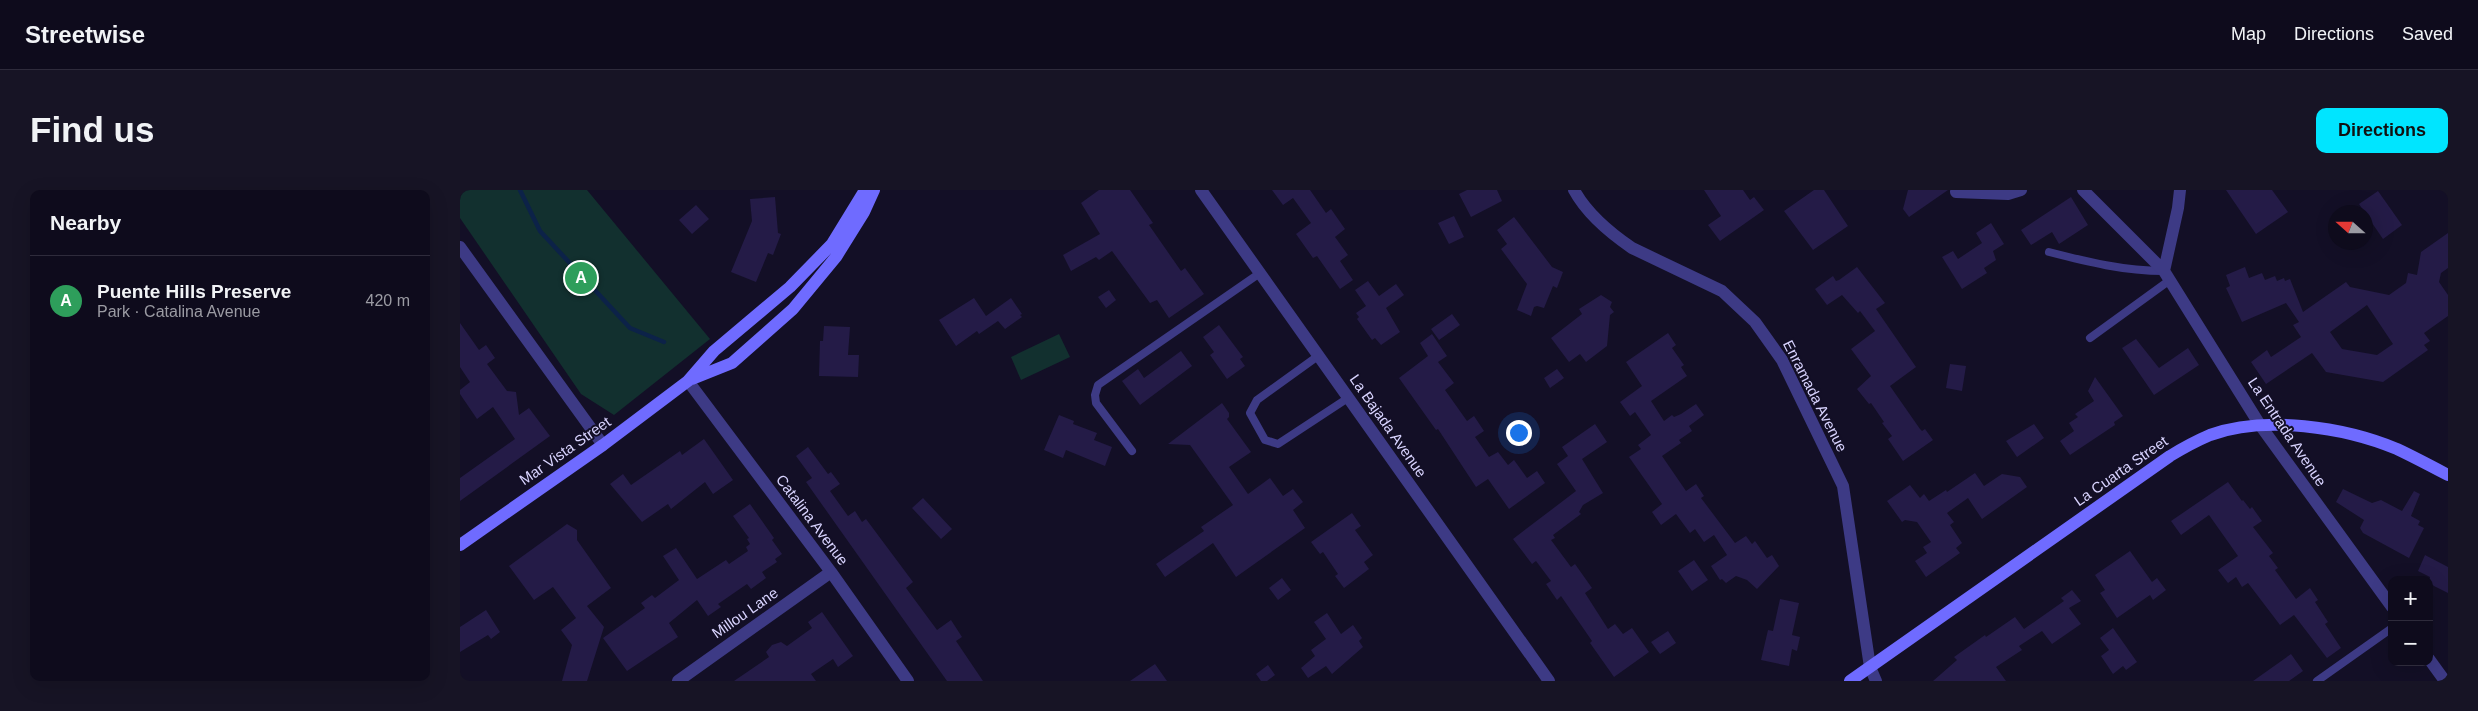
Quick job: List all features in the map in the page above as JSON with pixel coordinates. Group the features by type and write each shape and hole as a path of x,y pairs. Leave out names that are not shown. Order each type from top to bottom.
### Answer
{"street":[{"name":"Mar Vista Street","path":"460,545 603,445 688,381 714,351 790,288 832,244 865,190"},
{"name":"Mar Vista Street","path":"688,381 732,363 793,309 836,257 864,212 874,190"},
{"name":"La Bajada Avenue","path":"1201,190 1549,681"},
{"name":"Enramada Avenue","path":"1574,190 1581,203 1618,238 1632,248 1722,290 1755,322 1782,360 1843,486 1870,667 1876,681"},
{"path":"1956,192 2008,194 2022,190"},
{"name":"La Entrada Avenue","path":"2083,190 2167,275 2260,425 2388,601"},
{"path":"2167,275 2180,190"},
{"path":"460,247 603,445"},
{"name":"Catalina Avenue","path":"688,381 831,572 908,681"},
{"name":"La Cuarta Street","path":"1850,681 2170,456 2211,435 2260,425 2326,429 2362,437 2396,449 2448,475"},
{"name":"Millou Lane","path":"678,681 831,572"},
{"path":"2433,664 2445,681"}],"lane":[{"path":"2049,252 2110,267 2167,275"},
{"path":"1132,451 1096,403 1095,395 1098,385 1260,273"},
{"path":"2090,338 2167,275"},
{"path":"1318,356 1257,400 1252,406 1250,413 1265,440 1278,444 1348,398"},
{"path":"2317,681 2388,631"}],"green space":[{"path":"460,190 587,190 710,339 614,415 581,394 460,218"},
{"path":"1059,334 1070,357 1021,380 1011,357"}],"building":[{"path":"1099,190 1130,190 1153,223 1149,225 1181,271 1185,268 1204,294 1169,318 1157,300 1150,303 1112,251 1099,260 1096,257 1071,271 1063,255 1100,234 1081,203"},
{"path":"1272,190 1310,190 1326,213 1331,209 1345,229 1335,237 1348,255 1340,261 1353,280 1340,289 1317,256 1313,258 1296,234 1311,223 1293,198 1283,205"},
{"path":"1467,190 1497,190 1502,201 1471,217 1459,194"},
{"path":"1704,190 1743,190 1750,200 1754,197 1764,210 1720,241 1708,225 1721,216"},
{"path":"1814,190 1824,190 1848,226 1813,250 1784,211"},
{"path":"1908,190 1948,190 1909,217 1903,209"},
{"path":"2226,190 2272,190 2288,212 2256,234"},
{"path":"2378,191 2402,225 2383,239 2373,224 2373,205 2359,204"},
{"path":"775,197 778,233 781,234 773,255 768,253 756,282 731,272 752,221 750,199"},
{"path":"2071,197 2088,225 2059,244 2052,232 2031,245 2021,230"},
{"path":"696,205 709,219 692,234 679,220"},
{"path":"1454,216 1464,237 1449,244 1438,223"},
{"path":"1514,217 1552,267 1563,272 1557,288 1553,286 1544,308 1534,307 1531,316 1517,310 1527,284 1501,249 1507,244 1497,230"},
{"path":"1991,223 2004,244 1993,251 1996,260 1984,268 1987,273 1962,289 1942,257 1953,251 1958,259 1982,243 1976,233"},
{"path":"2448,233 2448,268 2441,273 2439,282 2448,295 2448,316 2424,333 2430,341 2424,345 2428,350 2383,382 2326,372 2312,353 2266,384 2251,362 2267,350 2271,357 2301,337 2293,325 2299,322 2286,303 2242,322 2226,288 2230,286 2226,275 2245,267 2249,278 2262,273 2265,280 2275,276 2277,281 2284,278 2285,281 2290,279 2303,312 2346,282 2350,287 2389,295 2406,283 2408,273 2417,275 2421,252","holes":["2367,305 2393,344 2377,355 2342,349 2330,332"]},
{"path":"1857,267 1885,303 1876,309 1916,367 1890,386 1920,429 1922,431 1925,429 1933,440 1903,461 1888,439 1892,436 1882,423 1884,422 1871,403 1869,404 1857,389 1871,376 1851,349 1875,331 1860,311 1858,313 1842,295 1827,305 1815,289 1833,276 1836,281 1839,280"},
{"path":"1368,281 1379,296 1396,284 1404,295 1386,308 1400,332 1381,345 1375,338 1372,340 1357,319 1359,317 1356,313 1366,306 1355,290"},
{"path":"1109,290 1116,300 1106,308 1098,297"},
{"path":"1601,295 1612,302 1610,307 1614,312 1610,315 1607,346 1586,362 1580,354 1569,362 1551,338 1582,314 1579,309"},
{"path":"974,298 986,316 1011,298 1022,314 1020,315 1022,317 1005,329 998,321 979,334 977,331 956,346 939,320"},
{"path":"1452,314 1460,325 1439,340 1431,329"},
{"path":"460,323 479,350 486,345 495,358 487,364 507,391 516,392 519,415 529,408 550,436 460,501 460,478 515,439 493,407 477,419 460,394 460,390 470,382 460,367"},
{"path":"1219,325 1243,357 1240,359 1245,366 1227,379 1210,355 1214,352 1203,337"},
{"path":"824,326 850,327 848,355 859,355 858,377 819,376 820,341 823,341"},
{"path":"1668,333 1676,345 1672,348 1684,365 1681,367 1687,376 1651,401 1664,421 1672,415 1674,417 1681,414 1696,404 1704,415 1689,426 1692,431 1679,440 1681,443 1662,456 1686,491 1696,484 1704,496 1701,498 1735,543 1746,536 1752,544 1755,541 1767,558 1772,555 1779,566 1757,589 1747,580 1736,576 1726,583 1722,579 1720,580 1711,566 1727,555 1714,535 1704,542 1695,529 1690,533 1676,514 1661,525 1652,512 1662,504 1629,457 1641,449 1638,445 1651,435 1635,412 1630,416 1620,402 1642,386 1626,362"},
{"path":"1432,334 1447,356 1438,362 1454,383 1445,390 1467,421 1474,416 1484,431 1475,437 1489,457 1498,452 1508,465 1514,460 1527,478 1537,471 1545,483 1509,509 1488,479 1476,487 1438,429 1436,430 1399,378 1428,356 1420,343"},
{"path":"2136,339 2159,368 2188,348 2199,365 2154,395 2122,348"},
{"path":"1181,351 1192,366 1140,405 1122,381 1138,369 1144,378"},
{"path":"1950,364 1966,366 1962,391 1946,388"},
{"path":"1557,369 1564,378 1550,388 1544,378"},
{"path":"2095,377 2123,416 2114,422 2115,425 2070,455 2060,441 2074,431 2069,423 2078,417 2075,414 2094,401 2088,391"},
{"path":"1222,403 1229,413 1227,419 1251,452 1229,467 1248,494 1270,478 1283,496 1293,489 1303,502 1293,510 1305,528 1236,577 1213,543 1165,577 1156,564 1204,531 1201,527 1233,505 1190,445 1168,444"},
{"path":"1059,415 1074,421 1073,424 1097,433 1094,440 1112,447 1105,466 1066,450 1063,458 1044,450"},
{"path":"1595,424 1607,442 1582,459 1603,493 1583,505 1579,512 1581,514 1553,535 1555,538 1551,540 1571,567 1575,564 1592,588 1585,593 1608,629 1615,624 1623,634 1632,628 1649,652 1614,677 1561,596 1557,600 1546,584 1551,581 1536,561 1532,564 1513,539 1576,491 1557,464 1568,456 1562,447"},
{"path":"2034,424 2044,438 2017,457 2006,441"},
{"path":"704,439 733,480 713,494 705,482 671,509 668,504 642,522 610,484 623,474 631,485 680,451 682,455"},
{"path":"808,447 828,474 831,472 840,484 830,491 848,516 855,511 862,522 866,519 913,582 906,588 937,630 951,620 962,637 956,641 983,681 947,681 806,482 812,478 796,456"},
{"path":"1975,473 1984,486 2002,474 2020,477 2027,487 1982,519 1968,498 1947,513 1954,522 1950,525 1962,543 1956,548 1960,553 1926,577 1915,561 1927,553 1923,547 1931,542 1917,522 1905,520 1902,522 1887,501 1910,485 1920,498 1924,494 1929,501 1946,490 1947,492"},
{"path":"2228,482 2242,501 2250,509 2252,507 2262,521 2253,527 2273,553 2269,556 2278,568 2275,570 2296,599 2310,588 2318,600 2315,602 2328,622 2325,624 2341,648 2327,658 2294,615 2280,625 2248,583 2242,587 2236,577 2228,583 2218,570 2238,556 2209,515 2181,535 2171,521"},
{"path":"2343,489 2372,503 2381,500 2402,511 2414,491 2420,494 2411,516 2420,521 2418,525 2424,528 2409,558 2363,533 2360,528 2364,520 2336,502"},
{"path":"923,498 952,529 941,539 912,508"},
{"path":"750,504 774,538 772,540 782,554 775,559 777,562 762,572 766,578 751,589 747,584 718,604 721,607 708,616 697,600 669,623 678,637 627,671 603,638 645,608 641,603 652,595 655,598 679,580 663,556 676,548 697,579 726,560 729,564 748,551 746,547 750,544 747,539 749,538 733,516"},
{"path":"1352,513 1361,526 1355,530 1373,555 1364,562 1369,569 1344,588 1335,576 1338,574 1323,552 1320,554 1311,542"},
{"path":"567,524 577,530 577,540 611,588 587,606 604,627 587,681 562,681 572,645 561,630 576,618 553,587 534,600 509,566"},
{"path":"2130,551 2152,582 2157,578 2166,590 2153,600 2150,595 2117,618 2100,593 2105,590 2095,575"},
{"path":"2425,555 2448,567 2448,593 2433,585 2433,576 2428,576 2418,571"},
{"path":"1694,560 1708,580 1692,591 1678,571"},
{"path":"1282,578 1291,590 1278,600 1269,588"},
{"path":"2072,590 2081,601 2069,608 2081,624 2052,644 2042,631 2019,646 2022,650 1996,667 2006,681 1933,681 1957,660 1954,657 1985,635 1986,637 2015,617 2024,629 2064,601 2061,598"},
{"path":"1780,599 1799,603 1792,635 1800,637 1797,651 1792,649 1789,666 1761,660 1768,630 1773,631"},
{"path":"486,610 500,632 491,639 488,635 460,652 460,627"},
{"path":"822,612 853,656 838,667 833,659 811,674 816,681 734,681 769,657 766,652 772,645 781,642 787,646 812,628 808,622"},
{"path":"1327,613 1341,634 1353,625 1362,638 1359,641 1363,647 1332,674 1326,666 1308,678 1301,668 1315,656 1311,650 1326,639 1314,622"},
{"path":"2113,628 2137,662 2126,670 2123,666 2113,674 2101,656 2109,650 2100,638"},
{"path":"1668,631 1676,643 1660,654 1651,642"},
{"path":"2291,654 2303,671 2289,681 2253,681"},
{"path":"1155,664 1167,681 1130,681"},
{"path":"1268,665 1275,675 1267,681 1261,681 1256,674"}],"waterway":[{"path":"520,190 540,231 630,328 664,342"}],"place":[{"name":"Puente Hills Preserve","path":"581,278"}]}
